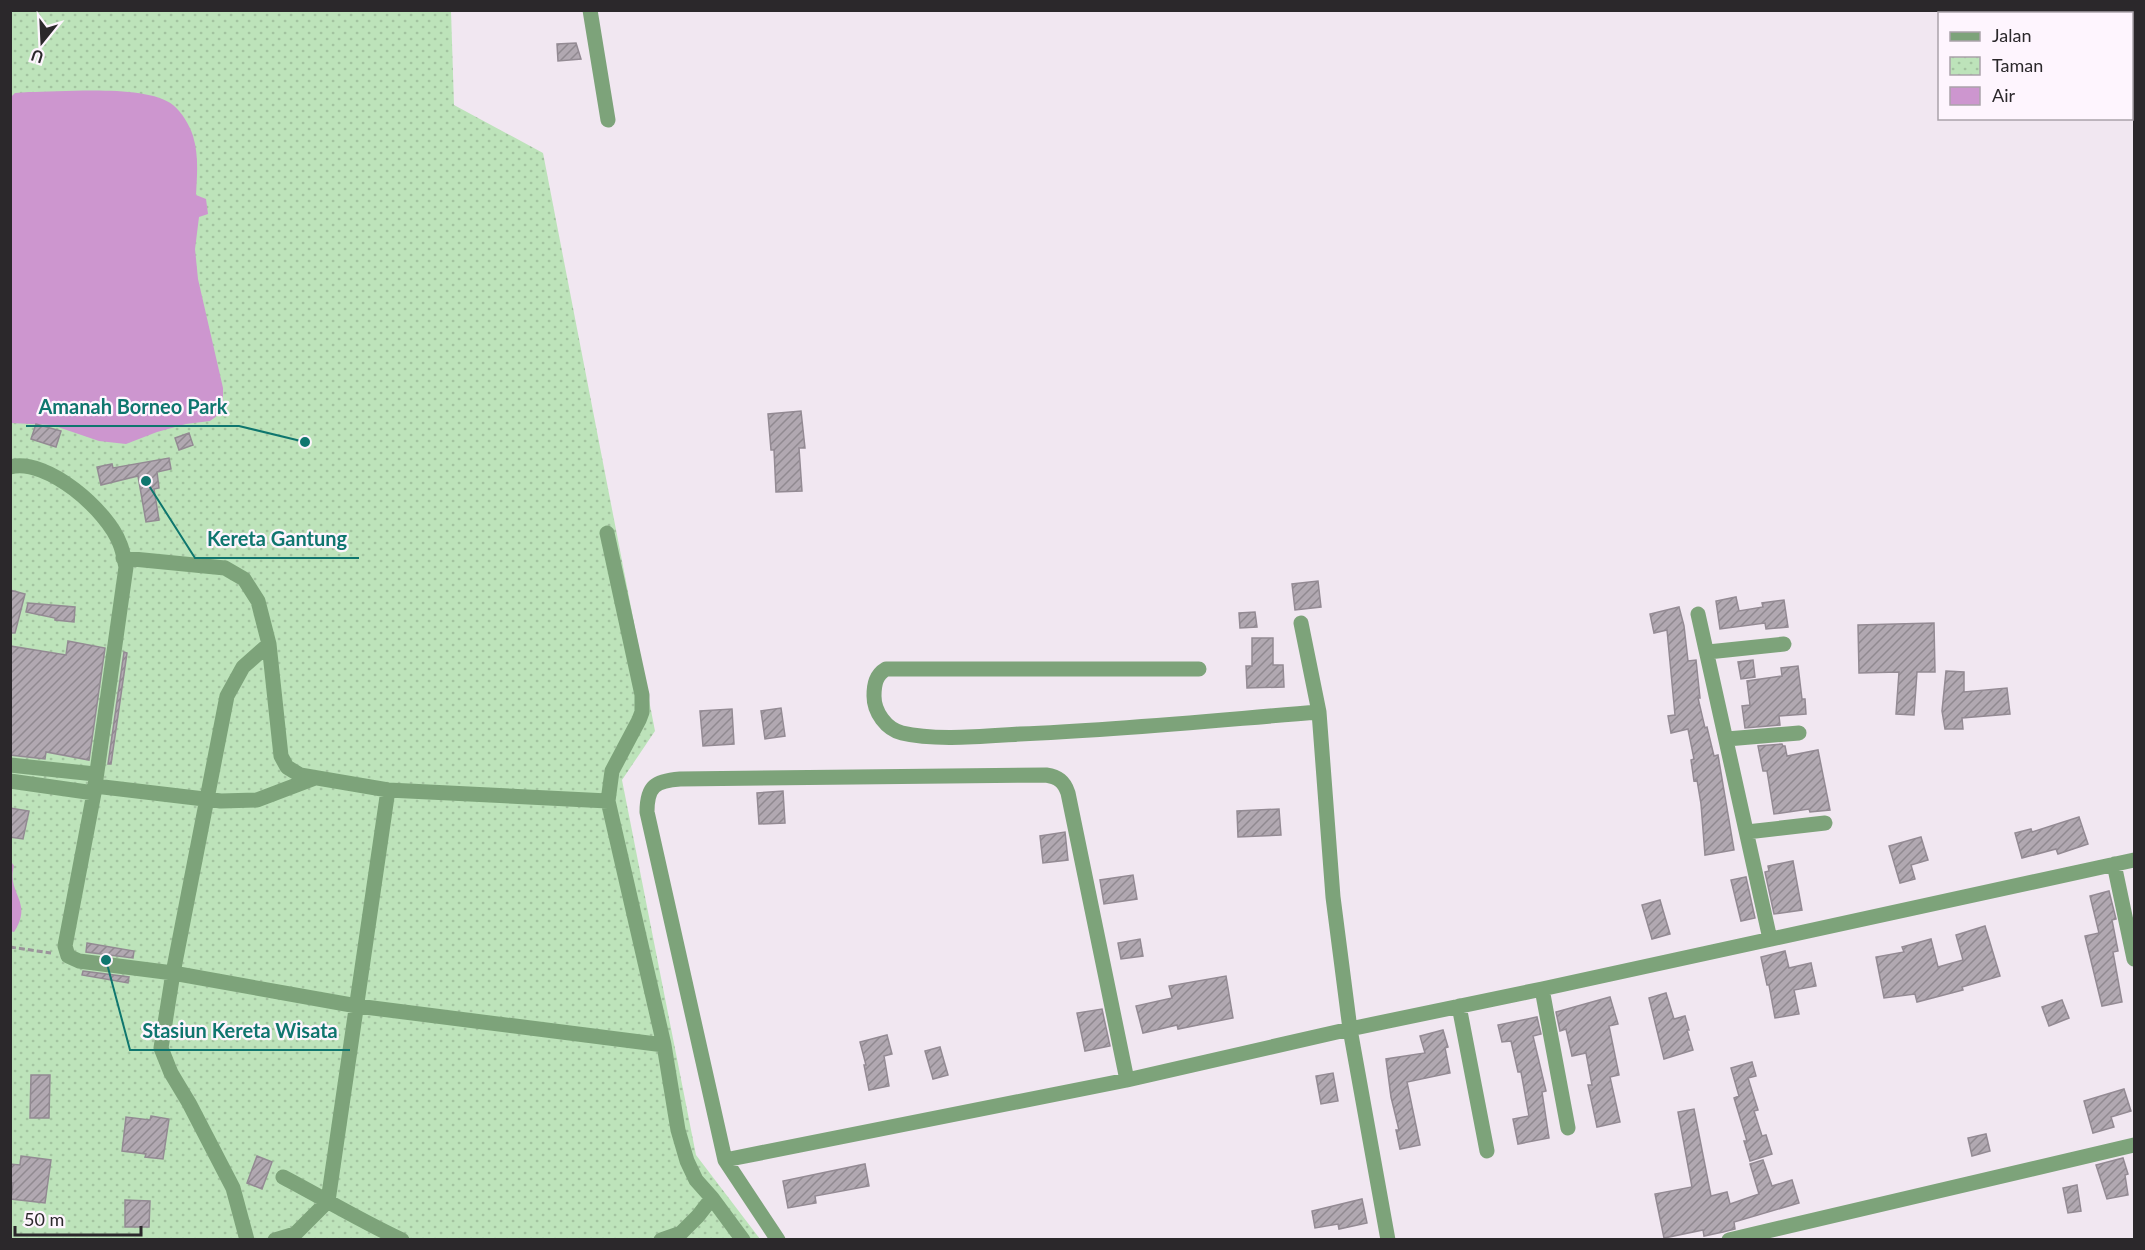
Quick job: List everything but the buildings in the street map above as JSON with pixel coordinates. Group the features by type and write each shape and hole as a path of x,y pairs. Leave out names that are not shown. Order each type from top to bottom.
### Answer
{"street":[{"path":"590,10 608,120"},
{"path":"10,467 45,471 80,492 102,516 120,543 126,567 95,784 65,946 68,956 79,961 173,973 357,1006 664,1044"},
{"path":"607,533 642,695 642,712 612,771 608,801 664,1044 678,1130 687,1161 696,1180 743,1239"},
{"path":"123,558 225,568 244,579 258,601 268,644 281,756 287,767 300,775 387,790 608,801"},
{"path":"1698,614 1770,939"},
{"path":"1301,623 1319,712 1333,897 1350,1029 1388,1239"},
{"path":"247,1239 233,1188 171,1073 161,1048 173,973 227,696 243,667 268,644"},
{"path":"1708,652 1784,644"},
{"path":"1199,669 886,669 879,673 875,683 874,698 876,711 884,722 900,733 928,736 1055,733 1319,712"},
{"path":"1727,740 1799,733"},
{"path":"10,765 95,784 221,801 257,800 315,778"},
{"path":"778,1239 725,1160 647,813 647,799 650,791 662,781 1046,775 1056,777 1065,784 1068,793 1127,1080"},
{"path":"10,781 95,784"},
{"path":"275,1239 294,1237 328,1201 387,790"},
{"path":"1747,832 1825,823"},
{"path":"725,1160 1127,1080 1350,1029 2134,860"},
{"path":"2114,864 2134,959"},
{"path":"1542,989 1568,1128"},
{"path":"1459,1006 1487,1151"},
{"path":"1729,1239 1788,1233 2134,1145"},
{"path":"283,1177 361,1221 402,1239"},
{"path":"661,1239 681,1233 712,1198"}],"path":[{"path":"10,947 68,956"}],"green space":[{"path":"10,11 451,11 454,105 543,153 655,731 622,780 696,1155 760,1239 11,1239"}],"water":[{"path":"104,91 144,94 161,98 173,105 188,124 196,151 196,195 206,199 208,214 199,217 195,249 198,279 223,388 223,402 218,415 210,421 186,424 126,444 99,441 52,425 11,423 11,97 15,93"},
{"path":"10,860 14,866 13,884 21,905 19,921 14,932 10,931"}],"place":[{"name":"Amanah Borneo Park","path":"305,442"},
{"name":"Kereta Gantung","path":"146,481"},
{"name":"Stasiun Kereta Wisata","path":"106,960"}]}
